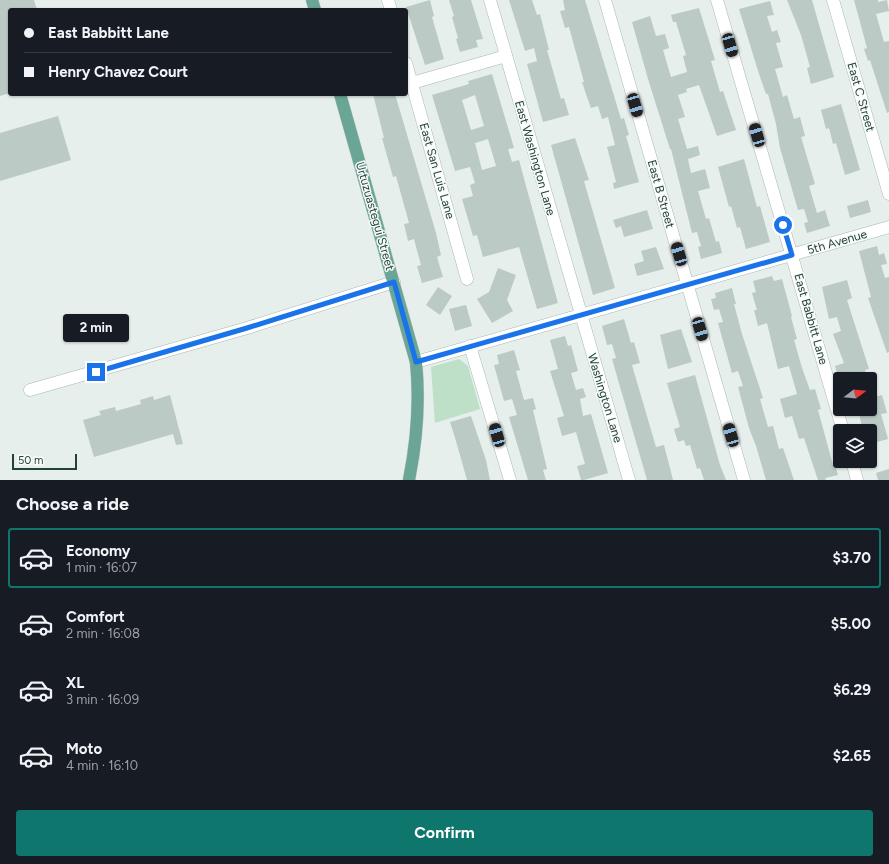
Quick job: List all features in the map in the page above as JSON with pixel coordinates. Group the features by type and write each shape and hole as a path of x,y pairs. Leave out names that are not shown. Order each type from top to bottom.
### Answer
{"main road":[{"name":"Urtuzuastegui Street","path":"341,96 416,362 418,416 409,480"}],"street":[{"name":"East Washington Lane","path":"490,0 580,315"},
{"name":"East B Street","path":"605,0 744,480"},
{"name":"East Babbitt Lane","path":"717,0 841,424"},
{"name":"East C Street","path":"833,0 889,194"},
{"path":"412,83 506,56"},
{"name":"East San Luis Lane","path":"408,70 467,279"},
{"name":"5th Avenue","path":"416,362 889,227"},
{"path":"30,390 247,328 394,282"},
{"name":"Washington Lane","path":"580,315 629,480"},
{"path":"470,346 510,480"},
{"path":"854,468 857,480"}],"green space":[{"path":"459,359 468,366 480,409 435,423 431,367"}],"building":[{"path":"0,0 34,0 36,8 8,8 8,94 0,96"},
{"path":"430,0 434,16 432,17 444,59 425,65 408,13 408,8 406,7"},
{"path":"449,0 471,0 483,39 476,40 478,47 460,52 452,17 454,16"},
{"path":"509,0 532,0 537,15 540,14 549,50 547,50 561,99 564,98 569,115 543,122 527,64 537,61 534,48 525,51"},
{"path":"563,0 585,0 621,119 624,118 629,135 626,136 639,182 614,189 613,183 616,182 607,147 615,145 608,117 602,119 598,106 591,108 582,82 584,82 569,27 565,28 560,11 565,10"},
{"path":"787,0 812,0 834,77 811,84 807,68 810,67 801,35"},
{"path":"854,0 878,0 878,2 887,0 889,11 876,14 884,42 889,41 889,112 887,113 870,60 868,61 864,49 867,48"},
{"path":"770,1 774,15 767,16 772,32 777,30 781,42 776,43 783,67 775,69 783,97 787,95 794,119 800,117 805,136 801,137 815,184 809,186 817,213 825,210 830,226 807,233 804,223 808,222 804,209 798,210 780,148 776,124 768,94 766,94 759,74 739,9"},
{"path":"699,8 715,60 711,61 720,92 723,91 736,130 717,136 699,85 686,89 687,92 678,95 685,117 678,119 687,149 698,146 700,155 688,159 691,173 705,169 710,188 698,191 706,219 709,218 716,242 719,241 722,253 701,259 698,247 701,246 697,232 692,233 671,149 648,79 632,22 650,16 656,36 665,34 669,48 663,50 671,77 687,72 683,56 686,55 676,22 673,22 671,15"},
{"path":"492,74 514,148 508,149 512,162 519,160 558,303 537,309 519,247 483,257 477,235 473,236 462,199 473,196 470,185 475,183 470,167 455,171 432,95 469,84 468,81","holes":["475,95 484,126 471,130 462,100","488,139 496,166 482,170 475,143"]},
{"path":"374,96 396,96 436,233 441,255 437,257 443,277 422,283 417,266 421,265 414,239 408,241 404,224 409,223 396,176 393,177 382,138 384,138"},
{"path":"841,104 860,170 845,175 836,143 833,144 829,128 826,129 821,110"},
{"path":"58,116 71,160 0,181 0,133"},
{"path":"575,138 589,180 584,181 615,288 593,295 551,145"},
{"path":"744,159 757,207 760,206 770,242 746,249 740,227 737,228 731,206 729,207 718,167"},
{"path":"868,200 871,212 850,218 847,206"},
{"path":"647,210 653,229 624,237 621,226 616,228 613,220"},
{"path":"877,246 879,255 884,253 887,264 881,265 885,278 889,277 889,352 887,353 868,298 871,297 859,251"},
{"path":"656,247 664,269 637,276 634,264 644,261 641,251"},
{"path":"498,268 516,275 507,300 513,311 492,323 477,299 489,292"},
{"path":"772,276 774,281 782,279 797,339 794,340 802,368 810,390 815,389 821,409 818,410 833,468 836,468 838,475 825,478 826,480 818,480 804,438 799,439 792,416 785,418 780,399 797,394 789,366 778,369 767,323 758,326 754,310 757,310 752,293 756,292 753,281"},
{"path":"847,280 852,298 847,300 869,369 865,370 866,372 837,372 835,366 844,363 833,334 841,331 837,317 829,319 822,287"},
{"path":"438,287 452,296 440,315 426,305"},
{"path":"732,288 736,304 734,304 742,334 763,398 760,399 768,427 773,426 779,449 783,448 794,480 766,480 749,428 738,387 743,386 738,371 732,373 718,323 723,322 719,309 714,310 711,299 716,298 715,293"},
{"path":"466,305 472,326 455,331 449,309"},
{"path":"624,319 631,343 634,342 640,363 632,365 656,447 664,445 673,480 647,480 612,359 616,358 612,344 607,345 602,326"},
{"path":"681,329 692,362 668,369 660,335"},
{"path":"565,336 568,346 571,345 578,371 571,373 576,390 583,388 586,397 580,399 583,416 591,414 608,473 584,480 581,480 577,466 585,464 576,432 562,436 557,418 564,416 550,371 558,369 550,340"},
{"path":"514,350 520,370 516,371 524,400 533,398 536,409 533,410 547,469 543,470 546,480 528,480 509,417 517,415 512,399 504,401 494,365 499,364 497,355"},
{"path":"695,375 720,465 726,480 704,480 700,468 697,469 690,445 686,446 684,440 678,442 674,429 680,427 667,383"},
{"path":"170,395 183,444 176,445 173,434 94,457 83,420 101,415 99,411 115,407 116,411 141,404 140,400 153,396 154,400"},
{"path":"882,395 887,413 881,414 888,439 877,442 877,424 861,424 860,416 877,416 877,396"},
{"path":"471,416 486,460 490,480 467,480 450,422"},
{"path":"889,469 889,480 878,480 876,473"}],"route":[{"path":"96,372 247,328 394,282 416,362 792,255 783,225"}]}
